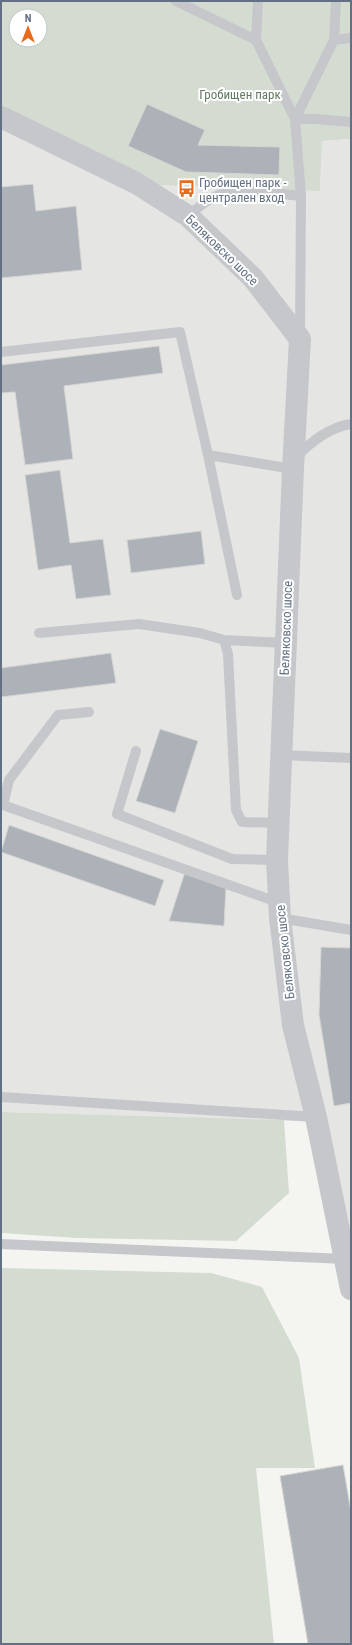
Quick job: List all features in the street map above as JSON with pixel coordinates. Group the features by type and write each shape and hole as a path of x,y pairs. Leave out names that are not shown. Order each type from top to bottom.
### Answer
{"street":[{"name":"Беляковско шосе","path":"1,117 136,183 188,216 253,278 300,339 293,464 277,860 280,910 293,1025 316,1117 351,1289"}],"lane":[{"path":"176,1 256,40"},
{"path":"258,1 256,40 295,118 301,196 300,339"},
{"path":"295,118 334,40 336,1"},
{"path":"334,40 351,38"},
{"path":"295,118 316,118 351,122"},
{"path":"188,216 219,194 242,191 301,196"},
{"path":"1,352 180,332 208,455 237,595"},
{"path":"208,455 293,464 311,442 340,426 351,424"},
{"path":"39,632 138,624 200,633 224,640 286,643"},
{"path":"224,640 228,654 236,810 242,822 278,823"},
{"path":"89,712 58,715 5,780 3,805 280,910 351,930"},
{"path":"136,751 116,814 232,859 277,860"},
{"path":"281,755 351,758"},
{"path":"1,1097 316,1117"},
{"path":"1,1244 345,1259"}],"shaded area":[{"path":"1,111 320,190 322,141 351,139 351,1264 323,1122 1,1112"}],"green space":[{"name":"Гробищен парк","path":"1,1 351,1 351,139 322,141 320,191 159,185 1,111"},
{"path":"1,1112 284,1120 289,1193 236,1241 77,1238 1,1233"},
{"path":"1,1268 211,1273 262,1287 299,1358 315,1468 256,1468 274,1644 1,1644"}],"building":[{"path":"147,104 205,130 198,145 280,147 279,175 186,172 128,146"},
{"path":"33,184 36,211 76,206 82,270 1,278 1,187"},
{"path":"159,346 163,373 64,386 73,459 25,465 15,392 1,393 1,365"},
{"path":"60,470 70,543 103,539 111,595 76,599 71,565 38,570 25,475"},
{"path":"201,531 205,564 131,573 127,540"},
{"path":"111,653 116,683 1,697 1,668"},
{"path":"160,729 198,741 175,813 136,801"},
{"path":"9,825 164,880 155,906 1,852"},
{"path":"185,872 226,887 224,926 169,921"},
{"path":"321,947 351,948 351,1103 334,1106 319,1015"},
{"path":"343,1465 351,1512 351,1644 308,1644 280,1476"}],"place":[{"name":"Гробищен парк - централен вход","path":"186,189"}]}
